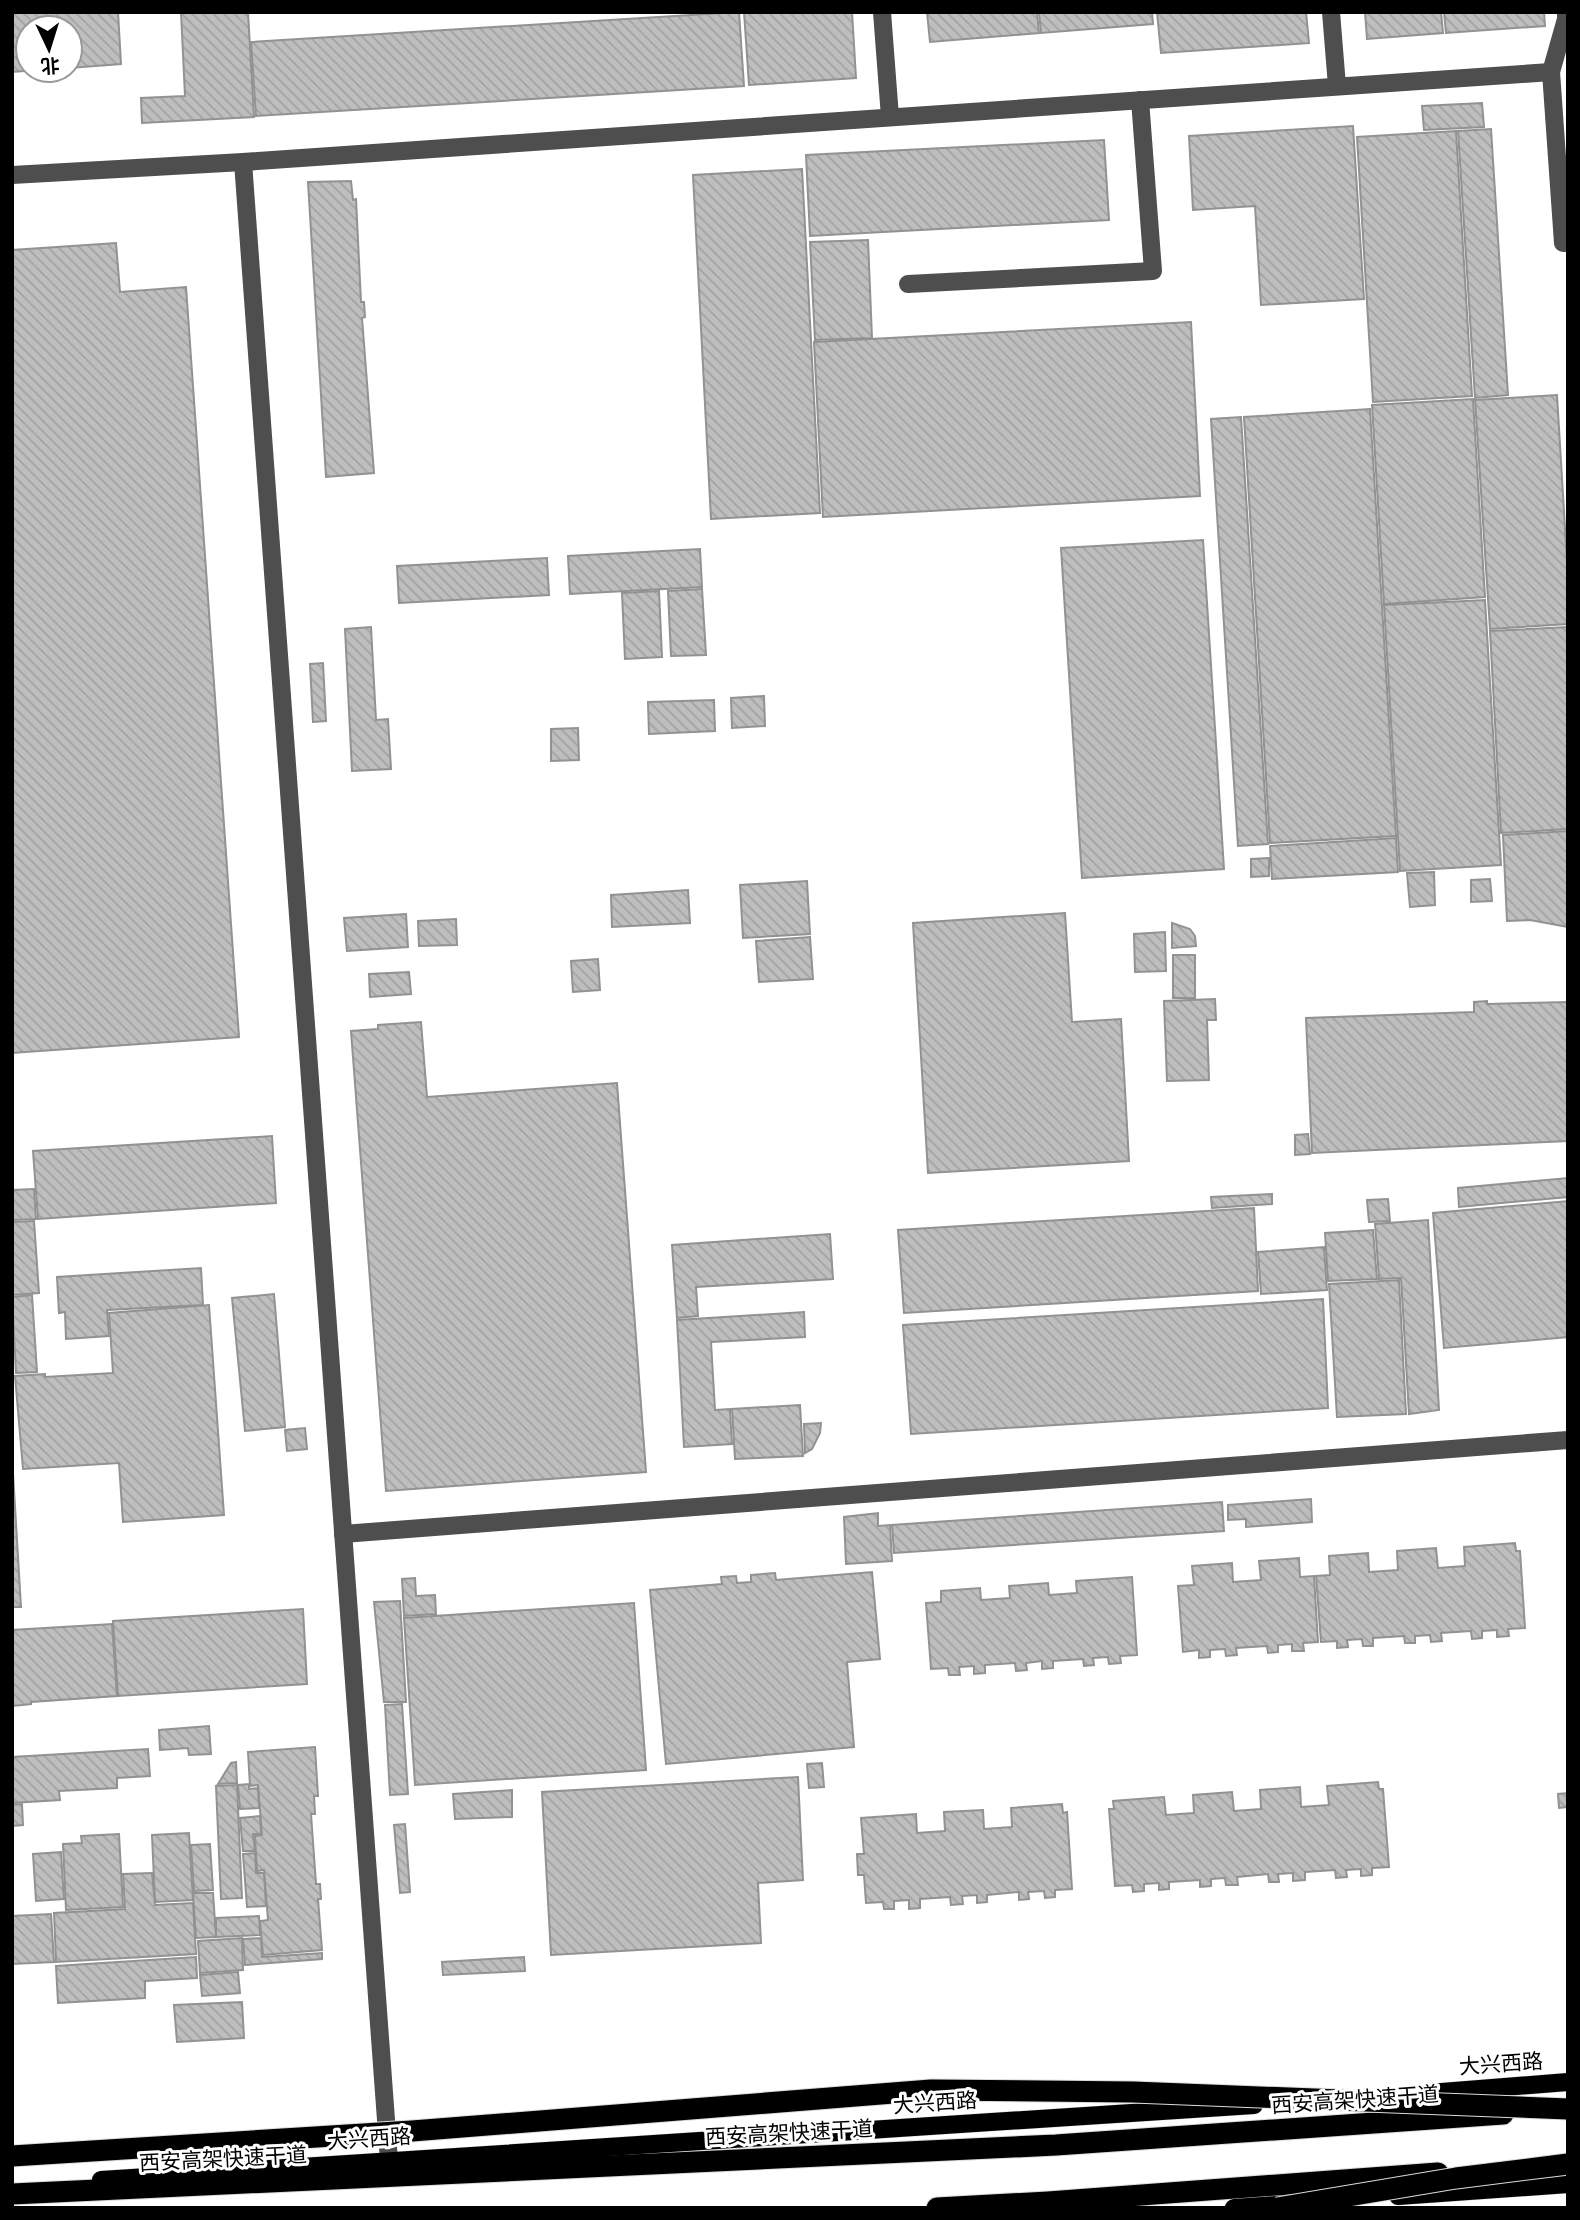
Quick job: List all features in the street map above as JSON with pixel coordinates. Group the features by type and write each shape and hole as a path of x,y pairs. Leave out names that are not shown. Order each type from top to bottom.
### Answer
{"highway":[{"path":"12,2156 412,2131 931,2090 1133,2092 1568,2109"},
{"name":"西安高架快速干道","path":"12,2194 1056,2145 1568,2109"},
{"path":"937,2208 1568,2164"},
{"path":"1277,2208 1456,2178 1568,2164"}],"main road":[{"name":"大兴西路","path":"12,2186 1306,2102 1568,2082"},
{"path":"1234,2208 1568,2184"}],"street":[{"path":"882,12 890,117"},
{"path":"1331,12 1337,86"},
{"path":"1566,12 1551,72 1563,243 1568,243"},
{"path":"12,175 243,162 1551,72"},
{"path":"908,284 1153,271 1140,100"},
{"path":"243,162 389,2161"},
{"path":"343,1534 1568,1440"}],"building":[{"path":"12,12 118,12 121,64 84,67 84,14 14,14 12,72"},
{"path":"181,12 248,12 254,117 142,123 141,98 185,96"},
{"path":"739,12 744,86 256,116 251,42"},
{"path":"744,12 852,12 856,78 749,85"},
{"path":"927,12 1037,12 1039,33 930,42"},
{"path":"1039,12 1152,12 1153,24 1041,33"},
{"path":"1157,12 1306,12 1309,43 1161,53"},
{"path":"1365,12 1441,12 1443,33 1367,39"},
{"path":"1444,12 1544,12 1545,26 1446,33"},
{"path":"1482,103 1484,127 1424,130 1422,106"},
{"path":"1353,126 1364,299 1261,305 1255,206 1193,210 1189,136"},
{"path":"1491,129 1508,395 1475,398 1458,131"},
{"path":"1456,131 1472,396 1373,402 1357,137"},
{"path":"1104,140 1109,220 810,236 806,155"},
{"path":"802,169 820,513 711,519 693,175"},
{"path":"351,181 353,200 356,199 374,473 326,477 308,182"},
{"path":"868,240 872,338 815,340 810,242"},
{"path":"116,243 120,292 186,287 239,1037 12,1053 12,250"},
{"path":"1191,322 1200,496 823,517 814,342"},
{"path":"1557,395 1568,578 1568,624 1490,629 1475,400"},
{"path":"1473,399 1485,597 1384,604 1372,405"},
{"path":"1370,409 1396,836 1270,843 1244,417"},
{"path":"1241,417 1268,844 1238,846 1211,419"},
{"path":"1203,540 1224,869 1082,878 1061,548"},
{"path":"700,549 702,587 570,594 568,556"},
{"path":"547,558 549,595 399,603 397,566"},
{"path":"702,589 706,655 671,656 668,591"},
{"path":"659,591 662,657 625,659 622,593"},
{"path":"1485,600 1501,865 1400,871 1384,605"},
{"path":"371,627 376,720 388,719 391,769 352,771 345,629"},
{"path":"1568,627 1568,829 1501,833 1490,631"},
{"path":"323,663 326,721 313,722 310,664"},
{"path":"764,696 765,726 732,728 731,698"},
{"path":"714,700 715,731 649,734 648,702"},
{"path":"578,728 579,760 551,761 551,729"},
{"path":"1568,831 1568,927 1530,920 1507,921 1503,835"},
{"path":"1396,838 1398,872 1272,879 1270,846"},
{"path":"1269,858 1269,876 1251,877 1251,859"},
{"path":"1434,872 1435,905 1410,907 1407,873"},
{"path":"1490,879 1492,901 1471,902 1471,880"},
{"path":"807,881 810,934 743,938 740,885"},
{"path":"688,890 690,923 612,927 611,895"},
{"path":"1065,913 1072,1022 1121,1019 1129,1161 928,1173 913,923"},
{"path":"406,914 408,947 347,951 344,918"},
{"path":"456,919 457,945 419,946 418,921"},
{"path":"1172,923 1190,929 1195,936 1196,946 1172,948"},
{"path":"1165,932 1166,971 1135,972 1134,934"},
{"path":"810,937 813,979 759,982 756,941"},
{"path":"1173,955 1195,955 1195,998 1173,998"},
{"path":"598,959 600,990 573,992 571,961"},
{"path":"409,972 411,994 370,997 369,974"},
{"path":"1215,999 1216,1020 1207,1020 1209,1080 1167,1081 1164,1001"},
{"path":"1487,1001 1487,1004 1568,1002 1568,1141 1312,1153 1306,1018 1474,1012 1474,1002"},
{"path":"421,1022 427,1097 617,1083 646,1472 386,1491 351,1031 378,1029 378,1025"},
{"path":"1308,1134 1310,1154 1295,1155 1295,1135"},
{"path":"272,1136 276,1203 38,1219 33,1151"},
{"path":"1568,1178 1568,1197 1459,1207 1458,1188"},
{"path":"34,1189 36,1219 12,1220 12,1190"},
{"path":"1272,1194 1272,1204 1212,1208 1211,1197"},
{"path":"1388,1199 1390,1221 1369,1222 1367,1200"},
{"path":"1568,1201 1568,1337 1444,1348 1433,1213"},
{"path":"1254,1208 1258,1291 904,1313 898,1230"},
{"path":"1428,1220 1439,1410 1409,1414 1401,1278 1379,1279 1375,1224"},
{"path":"34,1221 39,1293 12,1295 12,1222"},
{"path":"1373,1230 1377,1279 1328,1281 1325,1233"},
{"path":"830,1234 833,1279 696,1287 698,1316 677,1318 672,1245"},
{"path":"1324,1247 1327,1290 1261,1294 1258,1252"},
{"path":"201,1268 203,1305 107,1310 109,1336 66,1339 65,1312 59,1313 57,1277"},
{"path":"1399,1280 1406,1414 1337,1417 1329,1284"},
{"path":"274,1294 285,1427 245,1431 232,1298"},
{"path":"32,1295 37,1372 16,1373 12,1297"},
{"path":"1323,1299 1328,1408 911,1434 903,1325"},
{"path":"209,1305 224,1515 123,1522 119,1463 23,1469 15,1376 113,1373 109,1313"},
{"path":"804,1312 805,1337 711,1342 715,1410 730,1409 732,1444 684,1447 677,1320"},
{"path":"800,1405 803,1456 735,1459 732,1409"},
{"path":"821,1423 820,1433 812,1449 805,1453 804,1424"},
{"path":"305,1428 307,1449 287,1451 285,1430"},
{"path":"12,1456 21,1607 12,1607"},
{"path":"1311,1499 1312,1522 1246,1527 1246,1519 1228,1520 1228,1505"},
{"path":"1222,1502 1224,1531 894,1553 892,1525"},
{"path":"878,1513 878,1526 890,1525 892,1561 846,1564 844,1517"},
{"path":"1515,1543 1516,1551 1520,1551 1525,1628 1508,1629 1509,1636 1497,1637 1497,1630 1482,1631 1482,1638 1472,1639 1471,1631 1441,1633 1442,1641 1431,1642 1430,1635 1415,1636 1415,1643 1405,1643 1404,1636 1373,1638 1373,1646 1363,1646 1362,1639 1347,1640 1348,1647 1337,1648 1337,1641 1321,1642 1316,1576 1330,1575 1329,1556 1368,1553 1369,1572 1398,1570 1397,1551 1436,1548 1438,1568 1465,1566 1464,1547"},
{"path":"1299,1558 1300,1577 1314,1576 1318,1642 1303,1643 1304,1651 1292,1651 1292,1644 1278,1645 1278,1652 1268,1653 1267,1646 1236,1648 1237,1655 1226,1656 1225,1649 1210,1650 1210,1657 1199,1658 1199,1650 1183,1652 1178,1586 1194,1585 1192,1566 1232,1563 1233,1582 1261,1580 1259,1561"},
{"path":"872,1572 880,1659 847,1662 854,1747 666,1764 650,1590 722,1584 721,1577 736,1576 737,1583 751,1582 751,1575 775,1573 776,1580"},
{"path":"1132,1577 1137,1655 1120,1656 1121,1663 1109,1664 1108,1657 1093,1658 1094,1665 1084,1666 1083,1659 1053,1661 1053,1668 1042,1669 1042,1661 1026,1663 1027,1670 1016,1671 1015,1663 985,1665 985,1673 974,1674 974,1666 959,1667 960,1675 949,1675 948,1668 931,1669 926,1603 941,1602 941,1591 980,1588 981,1600 1010,1598 1009,1586 1048,1583 1049,1595 1077,1593 1076,1581"},
{"path":"415,1578 416,1596 435,1595 436,1614 404,1616 402,1579"},
{"path":"400,1601 406,1702 384,1702 374,1602"},
{"path":"634,1603 646,1770 415,1785 404,1618"},
{"path":"303,1609 307,1684 118,1696 113,1621"},
{"path":"112,1624 117,1696 31,1702 13,1706 12,1630"},
{"path":"402,1704 408,1794 390,1795 385,1705"},
{"path":"209,1726 211,1754 189,1755 188,1748 160,1750 159,1730"},
{"path":"315,1747 318,1796 314,1796 315,1814 311,1814 316,1884 320,1884 321,1899 318,1899 322,1950 263,1955 260,1921 268,1920 264,1870 257,1871 255,1836 262,1835 258,1785 250,1786 248,1752"},
{"path":"148,1749 150,1776 117,1778 117,1788 59,1791 60,1800 12,1803 12,1757"},
{"path":"236,1762 237,1783 218,1784 231,1763"},
{"path":"822,1763 824,1787 809,1788 807,1764"},
{"path":"798,1777 803,1880 758,1883 761,1943 551,1955 542,1792"},
{"path":"1378,1782 1379,1789 1383,1789 1389,1867 1372,1868 1372,1875 1361,1876 1361,1869 1346,1870 1347,1877 1336,1878 1335,1870 1305,1872 1305,1880 1293,1881 1293,1873 1278,1874 1279,1882 1269,1882 1268,1874 1237,1877 1238,1885 1226,1885 1225,1878 1211,1879 1211,1886 1200,1887 1200,1880 1169,1882 1169,1889 1159,1890 1159,1883 1144,1884 1144,1891 1133,1892 1132,1885 1115,1886 1109,1809 1114,1809 1113,1801 1164,1797 1166,1815 1194,1813 1193,1795 1232,1792 1234,1811 1261,1809 1260,1790 1300,1787 1301,1807 1329,1805 1327,1786"},
{"path":"249,1784 249,1789 258,1788 259,1808 240,1809 238,1785"},
{"path":"237,1785 242,1898 221,1899 216,1786"},
{"path":"512,1790 512,1817 455,1819 453,1794"},
{"path":"1568,1793 1568,1818 1567,1807 1559,1808 1558,1794"},
{"path":"22,1804 23,1825 12,1826 12,1805"},
{"path":"1062,1804 1063,1813 1067,1812 1072,1889 1055,1890 1055,1897 1045,1898 1044,1891 1028,1892 1029,1899 1019,1900 1019,1892 987,1895 987,1902 977,1903 977,1895 962,1896 963,1904 951,1905 950,1897 920,1899 920,1908 909,1909 909,1900 894,1901 894,1909 884,1909 883,1902 866,1903 864,1875 858,1875 857,1854 864,1854 861,1818 916,1814 917,1833 945,1831 944,1812 983,1810 984,1829 1012,1827 1011,1808"},
{"path":"260,1816 261,1834 253,1834 255,1851 243,1851 240,1818"},
{"path":"405,1824 410,1892 400,1893 394,1825"},
{"path":"189,1833 193,1900 155,1902 152,1835"},
{"path":"119,1834 123,1907 66,1910 63,1844 82,1843 81,1836"},
{"path":"210,1844 213,1890 194,1891 191,1845"},
{"path":"61,1852 64,1899 36,1901 33,1854"},
{"path":"255,1853 256,1873 264,1873 266,1906 247,1907 243,1854"},
{"path":"152,1873 155,1905 193,1903 196,1954 56,1962 54,1913 125,1909 123,1874"},
{"path":"193,1893 213,1893 216,1937 196,1938"},
{"path":"51,1914 54,1962 12,1964 12,1916"},
{"path":"259,1916 260,1935 216,1937 216,1918"},
{"path":"242,1938 243,1970 200,1973 198,1941"},
{"path":"261,1938 262,1957 322,1953 322,1959 245,1965 243,1939"},
{"path":"196,1957 197,1978 145,1981 145,1998 58,2003 56,1966"},
{"path":"524,1957 525,1971 443,1975 442,1962"},
{"path":"238,1972 240,1993 202,1996 200,1975"},
{"path":"242,2002 244,2038 177,2042 174,2005"}]}
